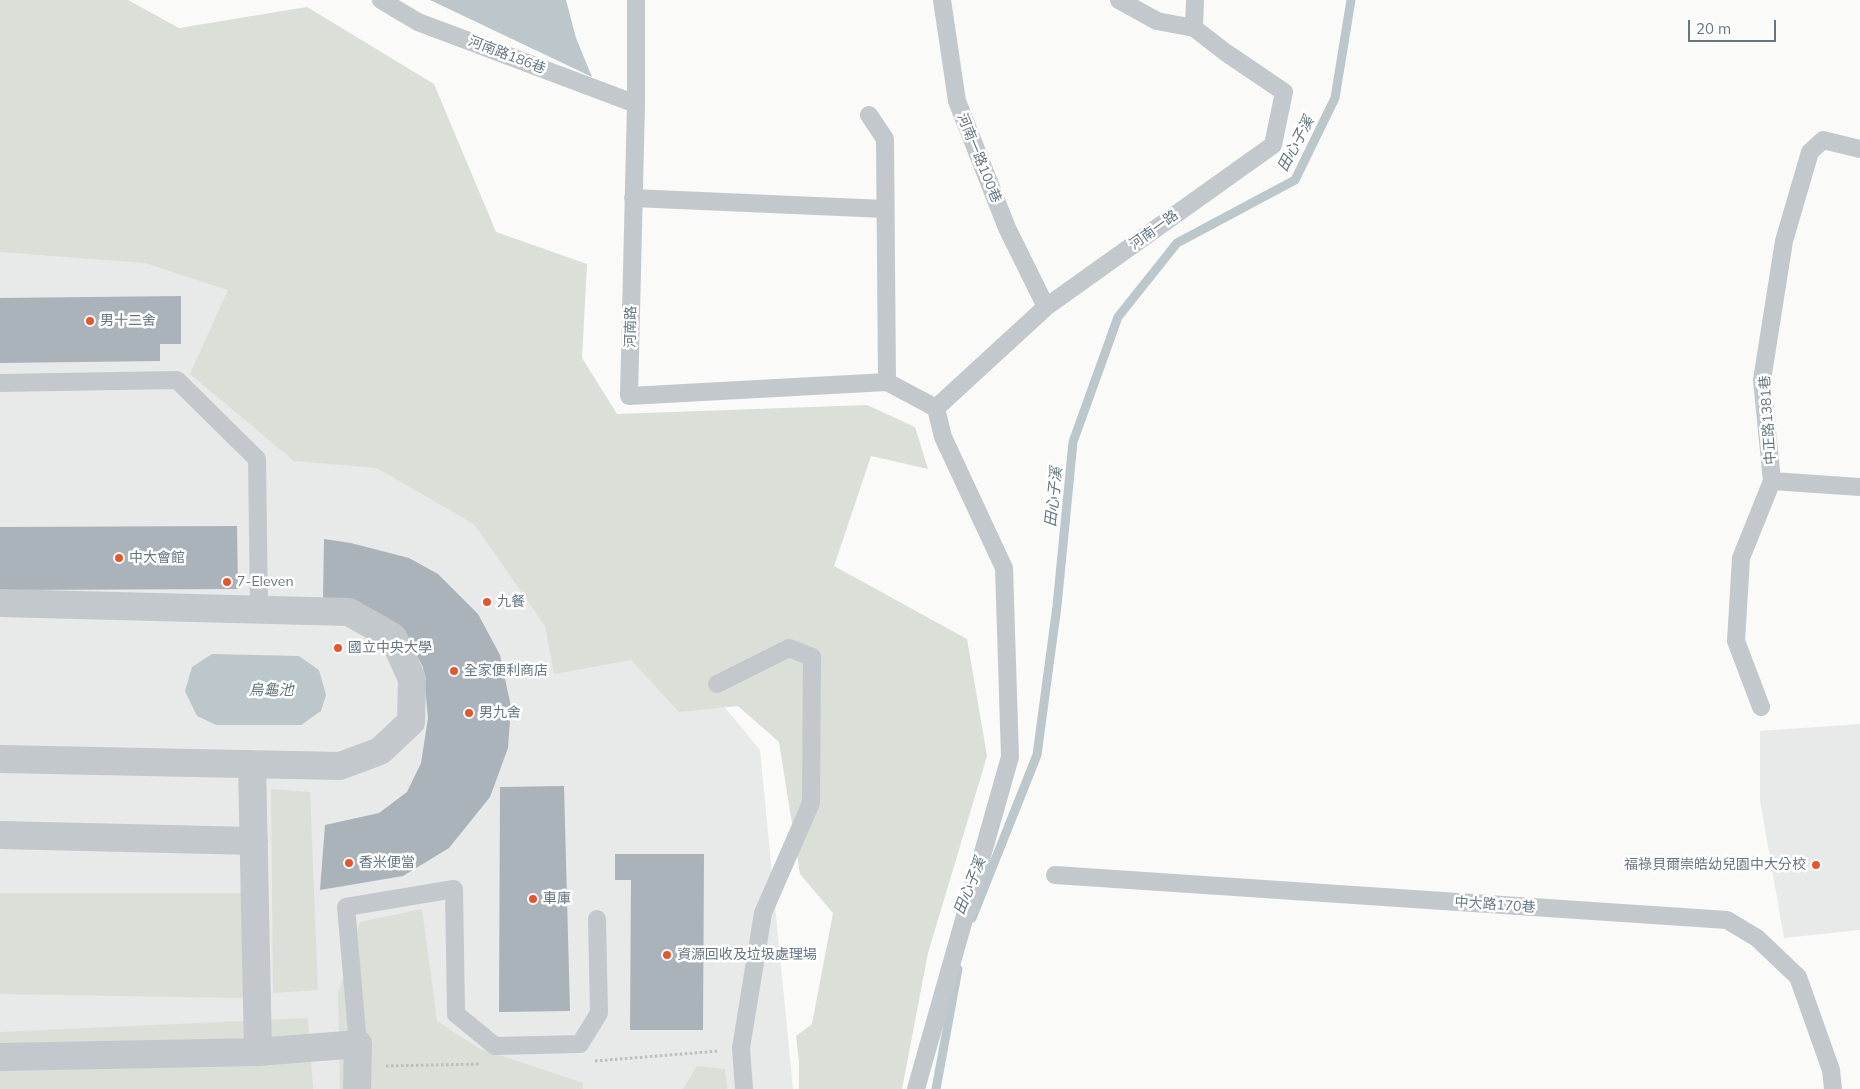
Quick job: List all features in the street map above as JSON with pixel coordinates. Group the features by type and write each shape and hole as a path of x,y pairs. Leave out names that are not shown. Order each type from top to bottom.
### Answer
{"street":[{"path":"0,603 350,612 393,637 412,679 411,722 380,751 340,766 0,759"},
{"path":"252,764 258,1052"},
{"path":"0,835 254,841"},
{"path":"0,1057 258,1052 358,1044 357,1089"}],"lane":[{"name":"河南路186巷","path":"382,0 418,22 636,104"},
{"name":"河南路","path":"636,0 636,104 629,396 886,382"},
{"name":"河南一路100巷","path":"942,0 957,101 1007,228 1046,307"},
{"path":"1119,0 1156,22 1194,28 1195,0"},
{"name":"河南一路","path":"936,408 1046,307 1273,145 1284,92 1225,52 1194,28"},
{"path":"869,115 885,139 886,382 936,408 944,437 1004,568 1010,757 916,1089"},
{"name":"中正路1381巷","path":"1761,707 1736,642 1741,558 1772,480 1762,380 1784,240 1810,152 1823,140 1860,149"},
{"path":"633,198 885,210"},
{"path":"0,383 177,380 257,459 259,609"},
{"path":"1772,480 1860,487"},
{"path":"717,684 788,648 812,657 811,803 763,913 741,1048 744,1089"},
{"name":"中大路170巷","path":"1055,875 1727,920 1757,938 1798,977 1831,1070 1833,1089"},
{"path":"358,1044 346,907 454,890 456,1014 495,1046 580,1044 599,1013 597,919"}],"path":[{"path":"589,1062 741,1048"}],"shaded area":[{"path":"0,0 128,0 179,28 307,7 434,84 496,232 587,264 582,358 617,414 867,405 915,427 928,469 871,456 834,566 967,639 987,756 928,953 902,1089 799,1089 796,1036 812,1024 833,913 800,874 779,742 738,706 679,712 631,660 554,674 545,626 474,524 377,468 294,461 190,374 228,290 145,263 0,252"},
{"name":"國立中央大學","path":"0,222 332,293 592,546 760,750 793,1089 0,1089"},
{"name":"福祿貝爾崇皓幼兒園中大分校","path":"1860,724 1860,930 1784,938 1760,800 1760,731"},
{"path":"271,789 310,792 318,990 273,993"},
{"path":"0,893 242,893 243,998 0,994"},
{"path":"422,909 437,1021 478,1048 583,1083 583,1089 340,1089 338,994 360,922"},
{"path":"308,1018 313,1089 0,1089 0,1032"},
{"path":"697,1066 725,1069 727,1089 683,1089"}],"water":[{"path":"430,0 566,0 576,38 592,77"},
{"name":"烏龜池","path":"212,654 299,656 319,670 326,695 321,711 301,725 216,725 197,716 185,691 192,667"}],"building":[{"name":"男十二舍","path":"181,296 181,344 160,344 160,361 0,363 0,298"},
{"name":"中大會館","path":"237,526 238,589 0,590 0,527"},
{"name":"男九舍","path":"324,539 351,543 409,558 438,574 478,614 500,655 511,707 508,748 490,797 449,848 403,876 320,890 325,825 379,813 407,792 421,763 428,718 423,667 406,636 323,598"},
{"name":"車庫","path":"564,786 570,1011 499,1012 500,787"},
{"name":"資源回收及垃圾處理場","path":"615,854 704,854 703,1030 630,1030 631,880 615,880"}],"waterway":[{"name":"田心子溪","path":"972,918 1037,755 1057,606 1073,442 1118,317 1177,243 1295,180 1335,98 1351,0"},
{"name":"田心子溪","path":"936,1089 958,969"}],"place":[{"name":"男十二舍","path":"90,321"},
{"name":"中大會館","path":"119,558"},
{"name":"7-Eleven","path":"227,582"},
{"name":"九餐","path":"487,602"},
{"name":"國立中央大學","path":"338,648"},
{"name":"全家便利商店","path":"454,671"},
{"name":"男九舍","path":"469,713"},
{"name":"香米便當","path":"349,863"},
{"name":"福祿貝爾崇皓幼兒園中大分校","path":"1816,865"},
{"name":"車庫","path":"533,899"},
{"name":"資源回收及垃圾處理場","path":"667,955"}]}
